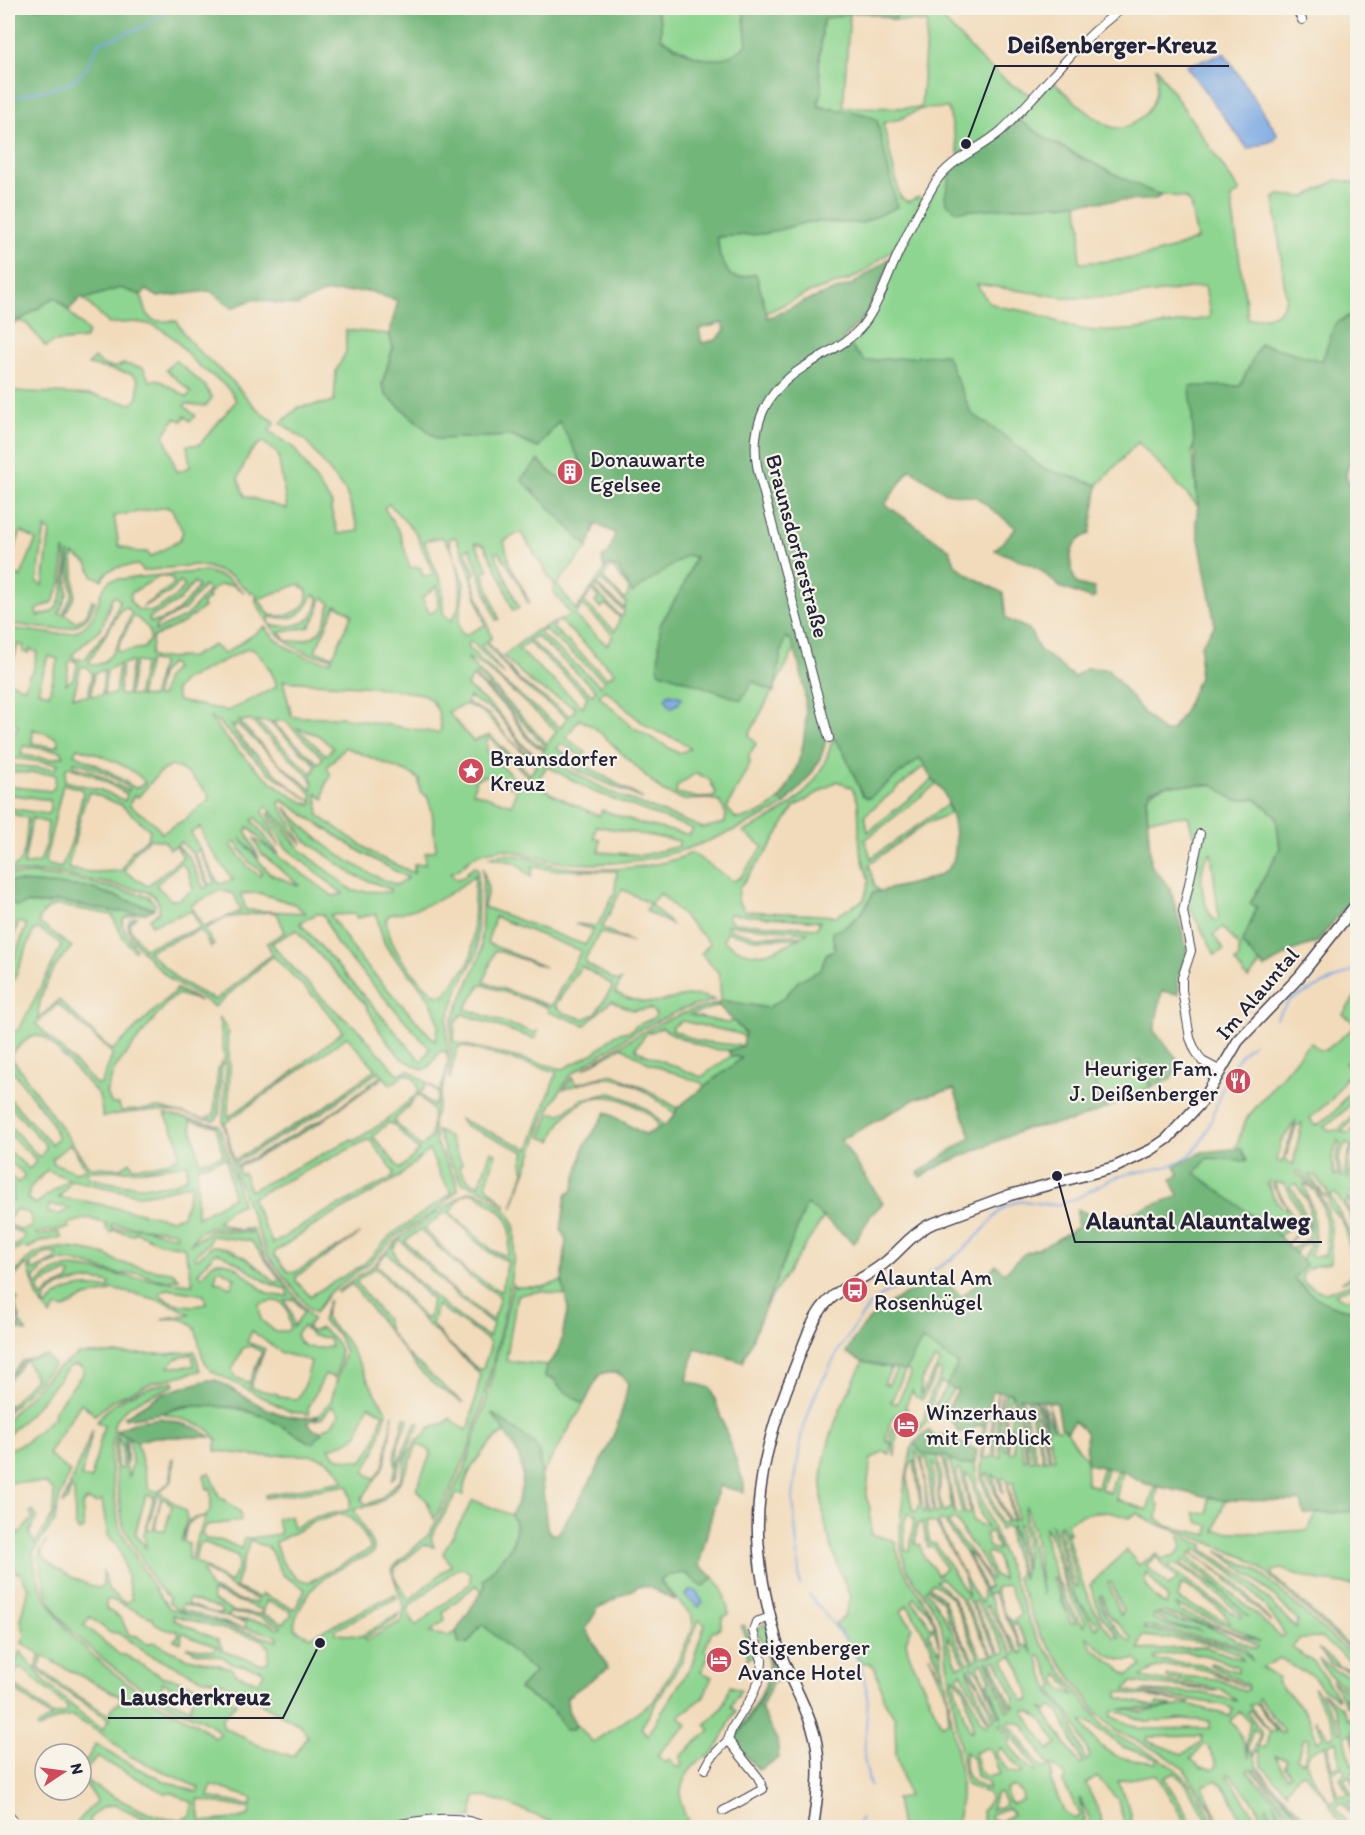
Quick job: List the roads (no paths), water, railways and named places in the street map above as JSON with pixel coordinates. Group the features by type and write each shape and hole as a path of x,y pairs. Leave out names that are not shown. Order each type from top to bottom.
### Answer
{"street":[{"name":"Braunsdorferstraße","path":"829,738 758,471 754,452 754,434 760,416 770,398 785,381 826,354 862,326 916,218 944,172 958,158 994,137 1016,117 1091,32 1124,8"},
{"path":"1296,8 1302,20"},
{"path":"1200,834 1183,911 1191,957 1182,978 1182,990 1190,1038 1195,1050 1202,1061 1219,1070"},
{"name":"Im Alauntal","path":"813,1827 818,1780 815,1737 788,1677 771,1617 758,1547 765,1464 784,1395 814,1323 823,1308 839,1292 882,1265 918,1231 929,1225 1010,1195 1115,1167 1151,1150 1167,1139 1201,1102 1239,1041 1300,976 1358,902"},
{"path":"705,1769 711,1758 728,1740 732,1728 751,1698 761,1676 762,1660 753,1635 754,1626 760,1620 771,1617"},
{"path":"723,1811 763,1789 758,1777 728,1740"},
{"path":"8,1814 19,1827"},
{"path":"377,1827 447,1818 479,1823 487,1827"}],"water":[{"path":"1224,53 1277,133 1275,140 1248,149 1186,66"},
{"path":"669,694 682,697 679,703 671,708 665,698"},
{"path":"690,1590 696,1591 703,1602 699,1607 685,1596"}],"waterway":[{"path":"8,104 26,94 66,84 75,79 85,69 99,43 141,28 173,8"},
{"path":"1276,1018 1290,1000 1358,968"},
{"path":"928,1273 958,1254 1000,1211 1011,1204 1017,1202 1061,1204 1114,1178 1165,1167 1184,1159 1202,1141 1231,1068 1254,1043"},
{"path":"800,1585 793,1497 801,1436 815,1395 840,1348 869,1306 883,1295 911,1281"},
{"path":"809,1594 850,1646 861,1666 868,1697 864,1758 870,1786"},
{"path":"858,1828 861,1818"}],"place":[{"name":"Deißenberger-Kreuz","path":"966,144"},
{"name":"Donauwarte Egelsee","path":"570,472"},
{"name":"Braunsdorfer Kreuz","path":"471,771"},
{"name":"Heuriger Fam. J. Deißenberger","path":"1238,1081"},
{"name":"Alauntal Alauntalweg","path":"1057,1176"},
{"name":"Alauntal Am Rosenhügel","path":"855,1290"},
{"name":"Winzerhaus mit Fernblick","path":"906,1425"},
{"name":"Lauscherkreuz","path":"320,1643"},
{"name":"Steigenberger Avance Hotel","path":"719,1660"}]}
